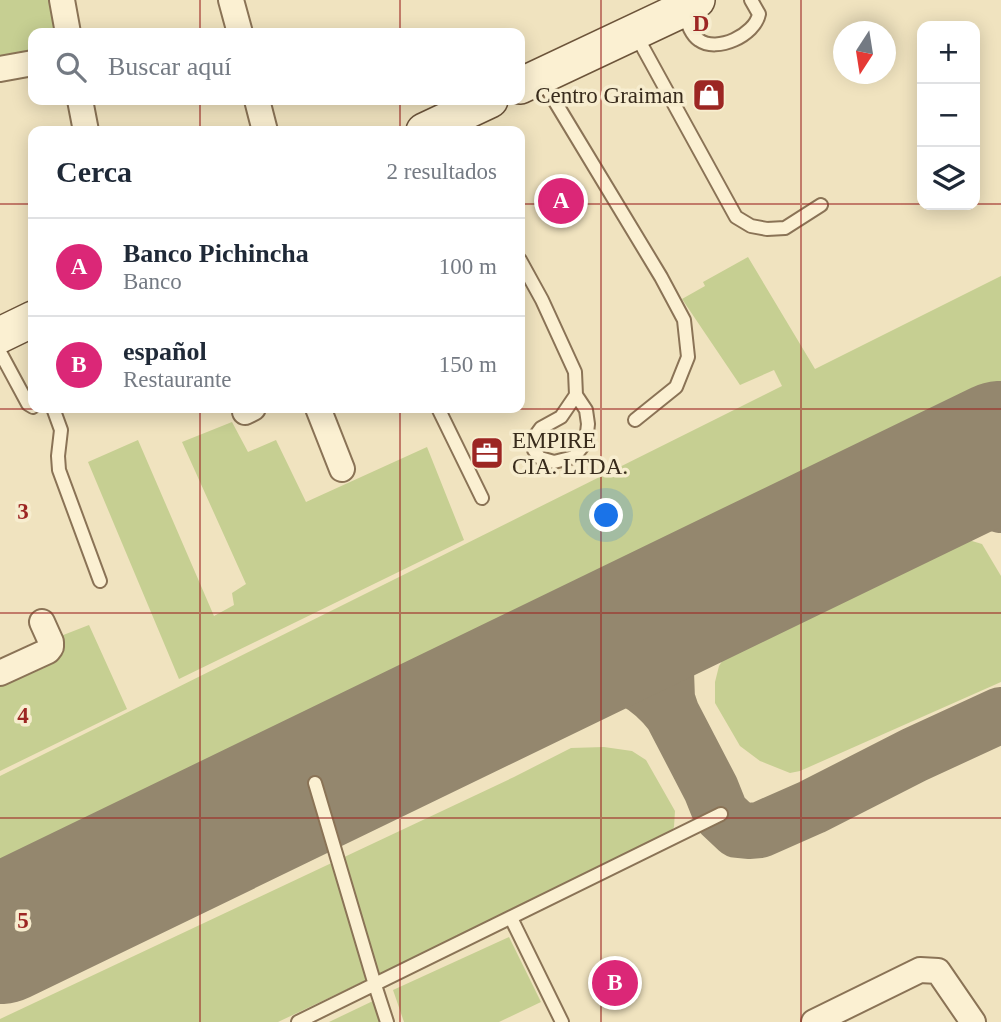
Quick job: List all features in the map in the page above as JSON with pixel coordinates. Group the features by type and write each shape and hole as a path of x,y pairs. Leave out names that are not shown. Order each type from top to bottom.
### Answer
{"main road":[{"path":"530,81 634,32 682,5"},
{"path":"442,126 481,105"},
{"path":"0,335 28,321"}],"street":[{"path":"62,0 67,28"},
{"path":"232,0 239,28"},
{"path":"0,69 28,63"},
{"path":"81,105 85,126"},
{"path":"258,105 264,126"},
{"path":"320,413 342,469"},
{"path":"0,673 48,651 51,642 43,622"},
{"path":"814,1022 920,970 937,971 973,1022"}],"lane":[{"path":"682,5 693,35 713,46 726,44 758,22 759,14 751,0"},
{"path":"634,32 736,217 751,226 785,228 821,205"},
{"path":"530,81 661,277 684,320 688,356 676,387 635,420"},
{"path":"525,269 575,372 576,395 586,410 588,424 586,442 574,457 554,462 540,457 534,450 533,439 541,428 561,416 576,395"},
{"path":"0,352 28,404"},
{"path":"55,413 61,430 59,470 100,581"},
{"path":"440,413 482,498"},
{"path":"315,783 387,1022"},
{"path":"298,1022 721,814"},
{"path":"511,918 562,1022"}],"green space":[{"path":"0,0 55,0 61,28 28,28 28,57 0,62"},
{"path":"748,257 815,369 1001,276 1001,381 0,866 0,776 782,386 774,370 740,385 682,299 705,286 703,282"},
{"path":"232,422 248,452 276,440 306,502 427,447 464,540 179,679 88,462 138,440 214,616 234,605 232,593 246,584 182,442"},
{"path":"954,541 982,544 1001,576 1001,682 800,771 790,773 760,761 740,746 715,703 715,682 719,666 735,641"},
{"path":"89,625 127,709 0,771 0,678 5,675 16,680 44,668 41,659 53,639"},
{"path":"604,747 632,751 646,760 675,811 674,827 668,837 278,1022 0,1022 0,1019 571,748"},
{"path":"509,937 541,1002 499,1022 404,1022 393,990"},
{"path":"375,1000 383,1022 329,1022"}],"taxiway":[{"path":"888,505 945,488 971,491 1001,505"},
{"path":"741,575 700,603 684,621 673,639 667,657 666,672 667,699 672,714 721,814 738,830 760,830 1001,715"},
{"path":"527,680 570,667 598,667 634,680 654,695 672,714"}],"runway":[{"path":"0,935 1001,450"}],"place":[{"name":"Centro Graiman","path":"709,95"},
{"name":"Banco Pichincha","path":"561,201"},
{"name":"EMPIRE CIA. LTDA.","path":"487,453"},
{"name":"español","path":"615,983"}]}
